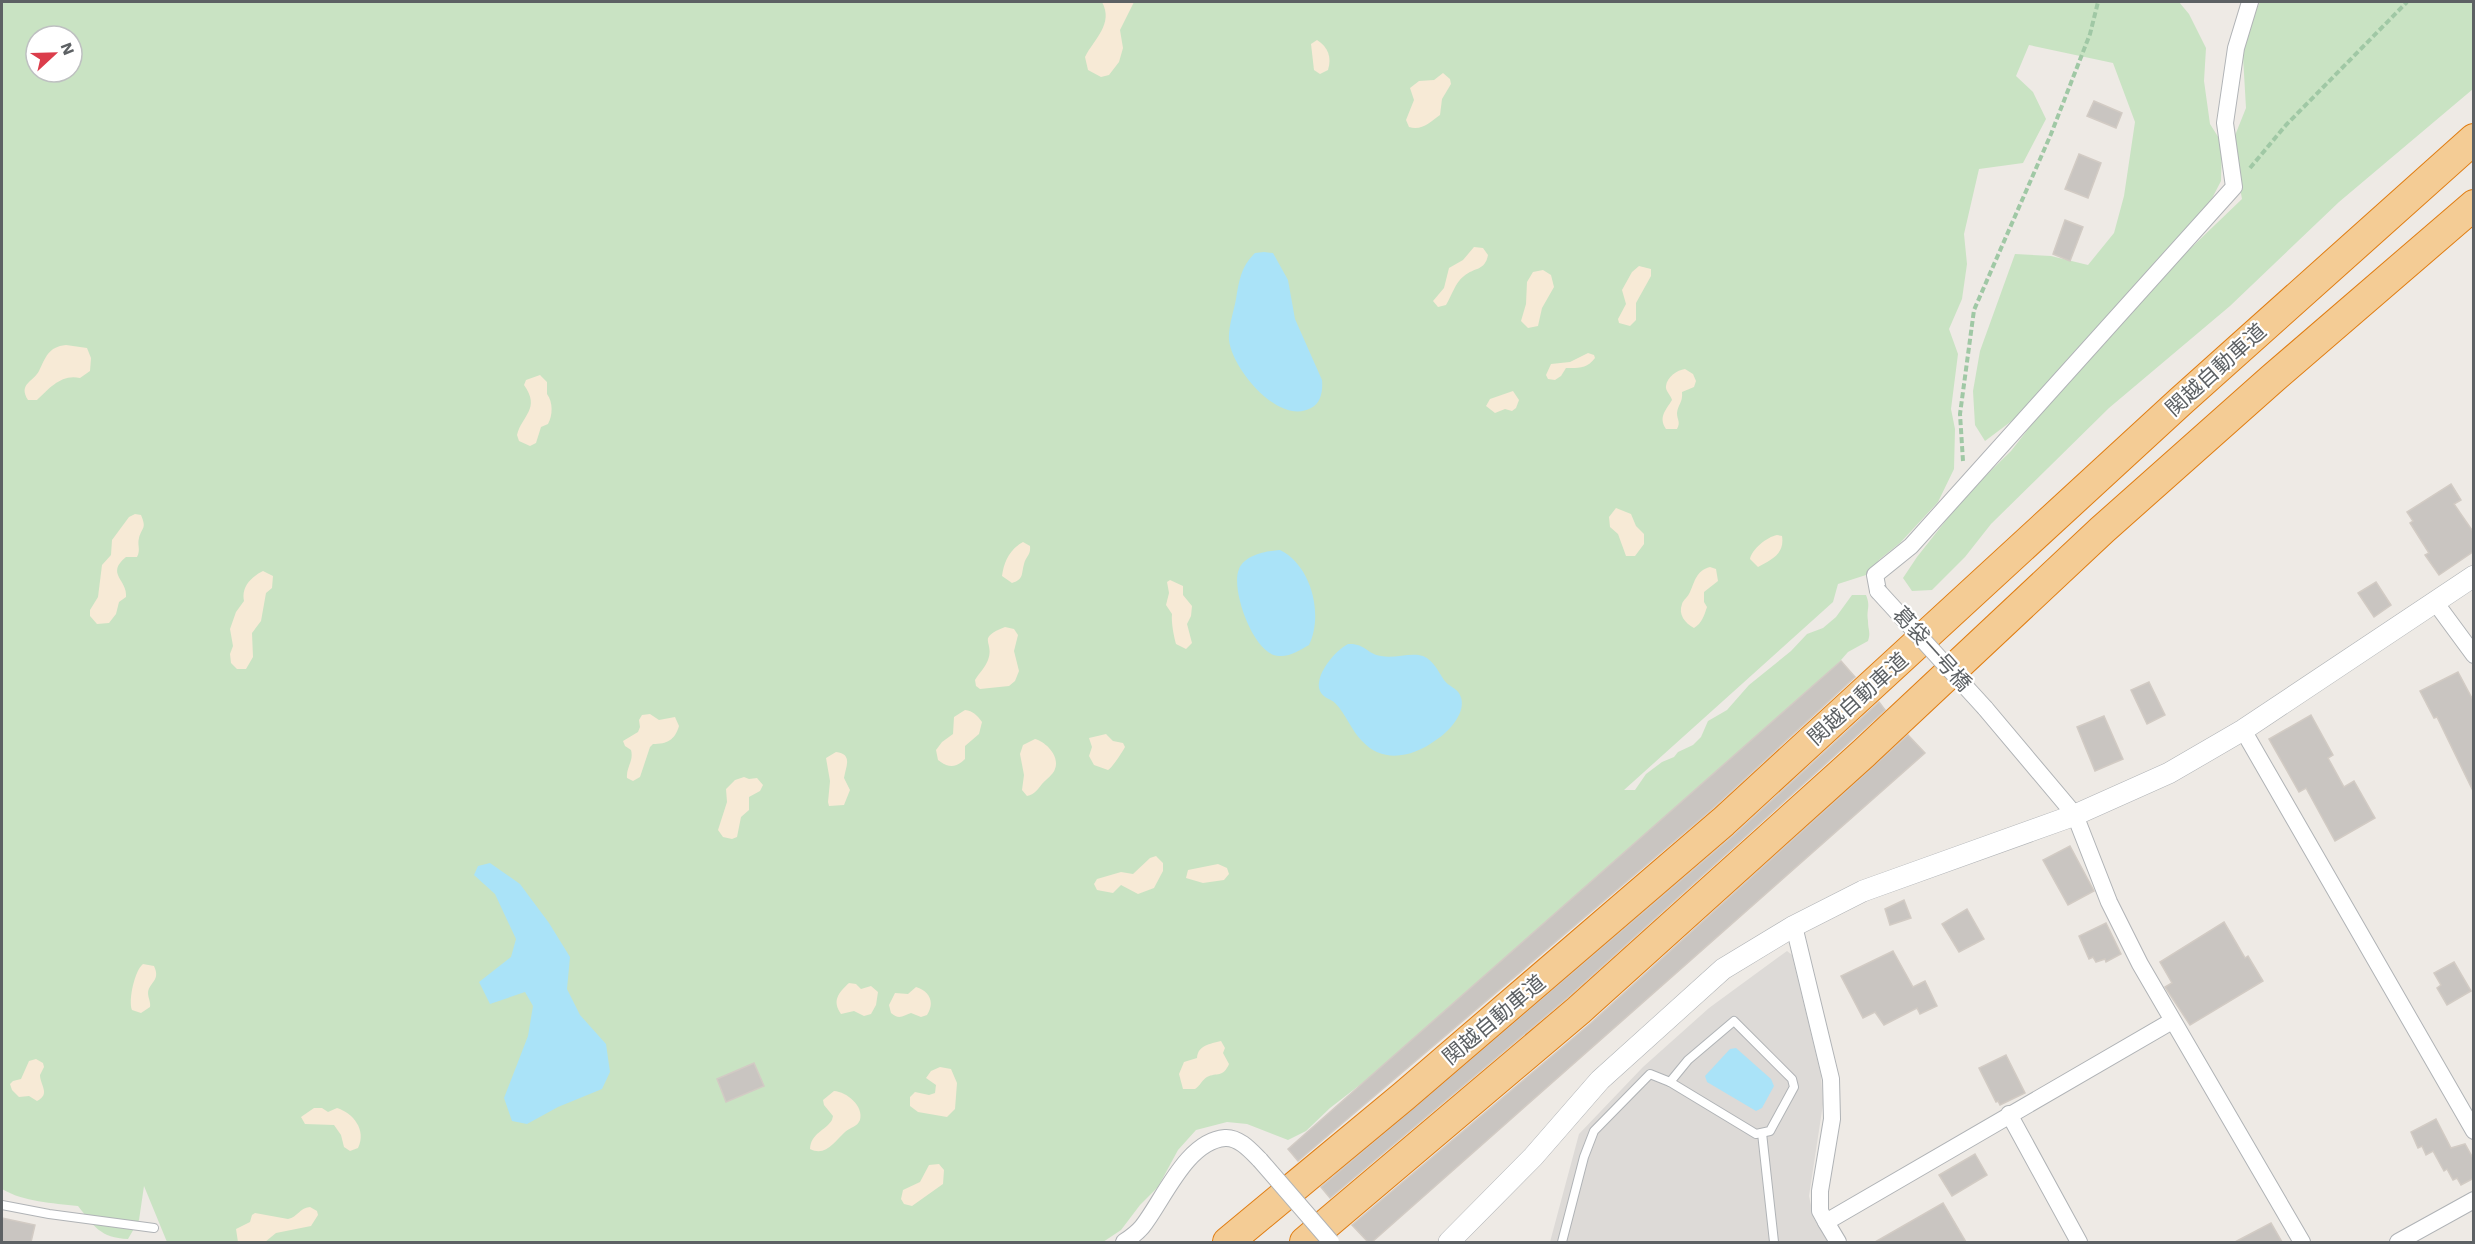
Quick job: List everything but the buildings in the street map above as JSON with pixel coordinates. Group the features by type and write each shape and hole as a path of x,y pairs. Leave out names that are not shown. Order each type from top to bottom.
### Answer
{"highway":[{"name":"関越自動車道","path":"1228,1242 1423,1081 1724,822 2181,401 2474,139"},
{"name":"関越自動車道","path":"1305,1242 1579,1010 1864,753 2102,530 2272,379 2474,205"}],"street":[{"path":"1965,486 2234,186 2224,123 2236,48 2250,2"},
{"name":"葛袋一号橋","path":"1965,486 1911,546 1875,575 1878,591 1985,708 2075,815 2109,902 2140,964 2302,1242"},
{"path":"1449,1242 1533,1156 1600,1080 1723,969 1794,926 1863,891 2075,815 2169,773 2243,730 2474,576"},
{"path":"2435,602 2474,655"},
{"path":"2243,730 2474,1131"},
{"path":"1794,926 1831,1079 1832,1119 1820,1191 1820,1210 1838,1242"},
{"path":"1826,1222 2172,1021"},
{"path":"2009,1114 2079,1242"},
{"path":"1124,1242 1141,1228 1168,1186 1187,1162 1209,1143 1226,1138 1237,1141 1248,1148 1331,1242"},
{"path":"2397,1242 2474,1200"}],"lane":[{"path":"1562,1242 1584,1157 1594,1131 1650,1074 1670,1082 1756,1134 1770,1131 1794,1087 1792,1079 1734,1021 1688,1060 1670,1082"},
{"path":"1762,1133 1774,1242"},
{"path":"2,1205 49,1214 154,1228"}],"path":[{"path":"1965,486 1960,414 1974,310 2051,134 2090,34 2098,2"},
{"path":"2234,186 2286,125 2407,2"}],"shaded area":[{"path":"1787,951 1792,955 1821,1075 1823,1104 1809,1196 1814,1219 1828,1242 1550,1242 1579,1134 1643,1067 1709,1008"}],"green space":[{"path":"2,2 2179,2 2189,14 2206,48 2204,81 2210,124 2222,143 2221,181 2205,212 2144,275 2021,414 1985,441 1975,425 1973,391 1980,351 2015,254 2051,256 2088,265 2114,233 2124,196 2135,122 2113,63 2029,45 2016,76 2033,92 2046,119 2023,163 1979,169 1964,234 1967,264 1962,299 1949,329 1958,354 1951,409 1955,429 1954,469 1938,502 1866,575 1838,584 1833,602 1624,790 1635,790 1646,774 1662,762 1674,757 1678,752 1693,745 1701,737 1708,721 1727,710 1749,685 1791,651 1807,634 1823,628 1836,617 1852,595 1866,595 1868,641 1848,652 1827,676 1306,1131 1288,1140 1247,1124 1227,1122 1196,1130 1178,1150 1158,1187 1140,1205 1121,1230 1103,1242 167,1242 144,1186 139,1220 128,1239 111,1236 98,1230 78,1206 48,1203 2,1189"},
{"path":"2260,2 2473,2 2473,89 2339,202 2230,306 2109,408 1991,524 1965,557 1932,590 1912,591 1903,578 1966,495 2011,451 2079,364 2144,293 2242,199 2232,143 2246,108 2242,39"}],"sand":[{"path":"1102,2 1134,2 1120,30 1123,48 1119,62 1109,75 1101,77 1088,70 1085,57 1104,24 1106,17"},
{"path":"1317,40 1324,46 1329,57 1328,70 1320,74 1314,70 1311,44"},
{"path":"1443,73 1450,79 1451,84 1442,99 1440,115 1422,127 1409,127 1406,120 1414,100 1410,88 1419,81 1434,80"},
{"path":"1474,247 1483,248 1488,255 1485,264 1461,279 1446,305 1438,307 1433,301 1444,288 1449,268 1463,260"},
{"path":"1639,266 1651,269 1651,276 1636,303 1636,320 1630,326 1619,323 1618,319 1626,304 1622,290 1632,272"},
{"path":"1543,270 1551,275 1554,287 1542,308 1538,326 1528,328 1521,321 1526,304 1527,282 1533,272"},
{"path":"66,345 87,348 91,358 90,371 80,378 61,380 37,400 28,400 25,395 26,387 39,371 46,357 51,350"},
{"path":"1588,353 1594,355 1595,358 1589,364 1578,368 1566,368 1555,380 1548,379 1546,375 1551,364 1570,362"},
{"path":"1685,369 1693,374 1696,381 1694,387 1682,392 1677,413 1679,423 1677,429 1666,429 1663,417 1672,400 1666,386 1673,374"},
{"path":"540,375 547,382 551,413 548,424 541,427 536,443 530,446 519,441 517,435 531,406 529,393 524,385 526,380"},
{"path":"1513,391 1519,400 1512,411 1505,409 1495,413 1486,406 1490,399"},
{"path":"1616,508 1631,514 1636,526 1644,534 1644,544 1635,556 1626,556 1618,534 1610,527 1609,517"},
{"path":"135,514 141,515 144,523 137,557 126,557 117,568 126,597 119,602 116,614 109,623 97,624 90,616 90,610 98,597 102,565 111,555 112,540 129,517"},
{"path":"1777,535 1782,536 1779,552 1758,567 1750,559 1751,555 1760,544"},
{"path":"1023,542 1030,546 1030,551 1020,578 1012,583 1002,576 1004,566 1011,553"},
{"path":"1710,567 1716,569 1718,581 1704,592 1704,602 1707,607 1701,622 1694,628 1683,618 1682,604 1699,574"},
{"path":"263,571 273,576 272,588 266,593 261,621 252,633 253,657 246,669 237,669 231,663 230,654 233,646 230,629 236,612 244,601 246,587 251,579"},
{"path":"1170,580 1183,586 1183,595 1192,606 1187,624 1192,643 1186,649 1176,644 1172,614 1166,605 1169,593 1167,582"},
{"path":"1005,627 1014,629 1018,635 1014,651 1019,671 1015,681 1009,686 980,689 976,686 975,680 990,654 988,638"},
{"path":"965,710 975,714 982,722 979,734 965,746 965,759 952,766 945,764 938,760 936,750 953,734 954,717"},
{"path":"650,714 659,720 675,717 679,726 670,740 653,744 650,747 640,777 633,781 627,778 632,757 631,750 625,746 623,741 638,732 642,715"},
{"path":"1106,734 1113,741 1123,743 1125,747 1108,770 1094,765 1089,756 1092,747 1089,738"},
{"path":"1035,739 1051,750 1056,764 1054,771 1036,792 1027,796 1022,790 1024,775 1020,754 1023,745"},
{"path":"836,752 847,758 844,778 850,790 844,805 829,806 830,781 826,758"},
{"path":"744,777 757,778 763,785 760,791 749,797 749,810 741,817 737,837 732,839 723,837 718,830 727,802 726,789 735,780"},
{"path":"1156,856 1163,863 1163,871 1154,888 1138,894 1121,885 1113,893 1097,890 1094,884 1097,879 1121,872 1133,874 1150,858"},
{"path":"1218,864 1227,868 1229,874 1224,880 1203,883 1186,878 1188,870"},
{"path":"143,964 154,966 156,975 148,993 150,1007 141,1013 132,1010 131,999 135,979"},
{"path":"849,983 856,984 861,989 871,986 878,992 876,1005 871,1014 864,1016 854,1011 841,1014 837,1005 837,997"},
{"path":"916,987 925,991 930,998 931,1006 927,1015 921,1017 911,1013 899,1017 891,1013 889,1005 895,993 908,994"},
{"path":"1221,1041 1225,1048 1223,1053 1229,1064 1227,1068 1222,1073 1207,1077 1195,1089 1183,1089 1179,1074 1184,1062 1197,1058 1200,1050 1205,1046"},
{"path":"36,1059 43,1063 44,1067 40,1075 44,1092 37,1101 29,1096 19,1097 10,1084 21,1079 29,1061"},
{"path":"940,1067 951,1069 957,1083 955,1109 947,1117 918,1112 910,1106 910,1097 915,1092 929,1095 935,1093 936,1085 926,1078 931,1071"},
{"path":"834,1091 849,1097 857,1105 861,1115 860,1120 825,1150 810,1149 813,1139 832,1120 833,1116 824,1105 823,1100"},
{"path":"314,1108 322,1108 328,1112 337,1108 353,1118 361,1135 358,1148 350,1151 344,1147 341,1135 334,1125 305,1124 301,1117"},
{"path":"939,1164 944,1170 943,1184 912,1206 904,1204 901,1199 903,1190 920,1182 929,1165"},
{"path":"310,1207 317,1211 318,1215 311,1226 276,1233 265,1242 238,1242 236,1229 250,1222 255,1213 288,1219"}],"water":[{"path":"1255,253 1273,253 1288,280 1295,319 1322,380 1319,400 1311,408 1298,411 1285,409 1272,402 1248,379 1232,352 1229,340 1230,324 1241,274"},
{"path":"1280,550 1291,557 1307,578 1315,605 1313,633 1309,645 1295,653 1283,656 1270,653 1253,634 1241,605 1237,578 1239,569 1246,560 1262,553"},
{"path":"1348,644 1358,645 1381,656 1423,656 1435,666 1446,682 1460,695 1461,708 1456,720 1441,736 1418,751 1398,756 1379,753 1370,748 1358,737 1339,707 1324,696 1319,688 1324,669"},
{"path":"490,863 520,884 549,923 570,957 567,989 580,1015 606,1044 610,1072 602,1089 558,1107 527,1124 512,1121 504,1098 528,1036 533,1006 525,992 490,1004 479,982 511,957 516,939 495,894 474,875 478,866"},
{"path":"1736,1048 1771,1079 1774,1086 1762,1108 1756,1111 1707,1082 1705,1076 1730,1049"}]}
